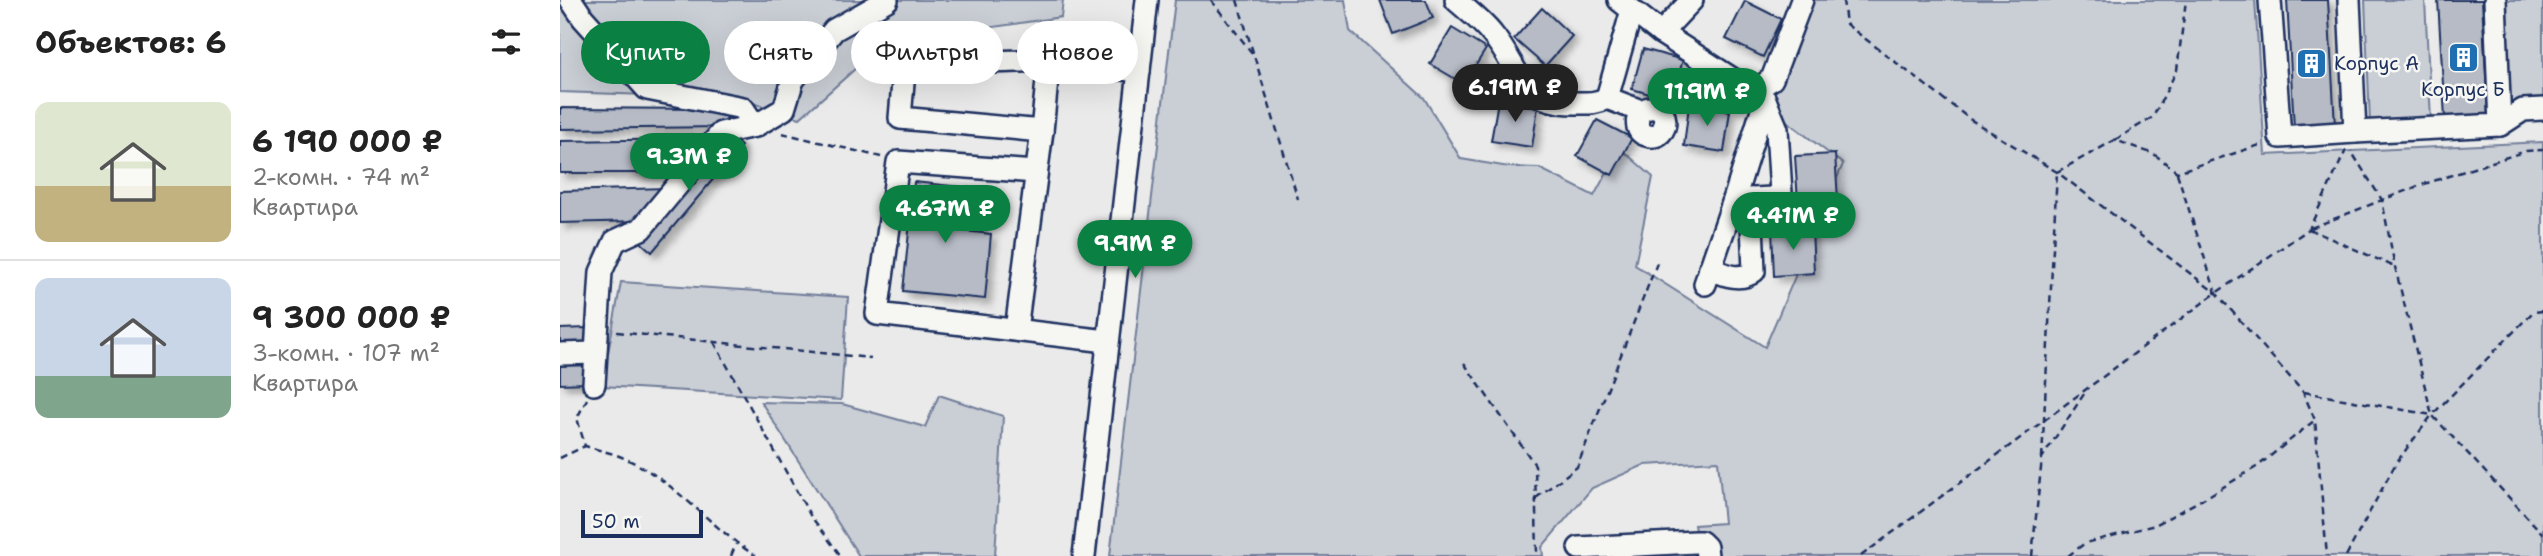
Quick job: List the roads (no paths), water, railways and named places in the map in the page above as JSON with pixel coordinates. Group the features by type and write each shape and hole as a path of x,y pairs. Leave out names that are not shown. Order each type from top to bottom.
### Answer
{"street":[{"path":"571,0 583,18 647,89 743,108 755,126"},
{"path":"594,384 601,272 615,241 641,229 720,133 755,126 784,109 793,80 834,30 887,0"},
{"path":"1084,556 1147,0"},
{"path":"1456,0 1492,34 1517,76 1529,89 1543,98 1561,103 1597,104 1607,98 1626,5 1661,33 1759,96 1774,121 1779,138 1781,193 1772,198 1742,200"},
{"path":"1661,33 1692,0"},
{"path":"1742,200 1754,271 1746,276 1708,276 1742,200 1759,96 1772,79 1802,0"},
{"path":"2270,0 2280,137 2500,125 2523,110 2543,109"},
{"path":"2349,0 2355,132"},
{"path":"2494,0 2500,125"},
{"path":"1017,61 931,64 904,71 900,118 1042,131"},
{"path":"1016,330 1047,84"},
{"path":"1607,98 1641,111"},
{"path":"1036,172 898,162 877,314 1107,341"},
{"path":"560,354 595,353"},
{"path":"1579,548 1701,542 1706,547 1707,556"}],"place":[{"name":"Корпус Б","path":"2463,58"},
{"name":"Корпус А","path":"2311,63"}]}
